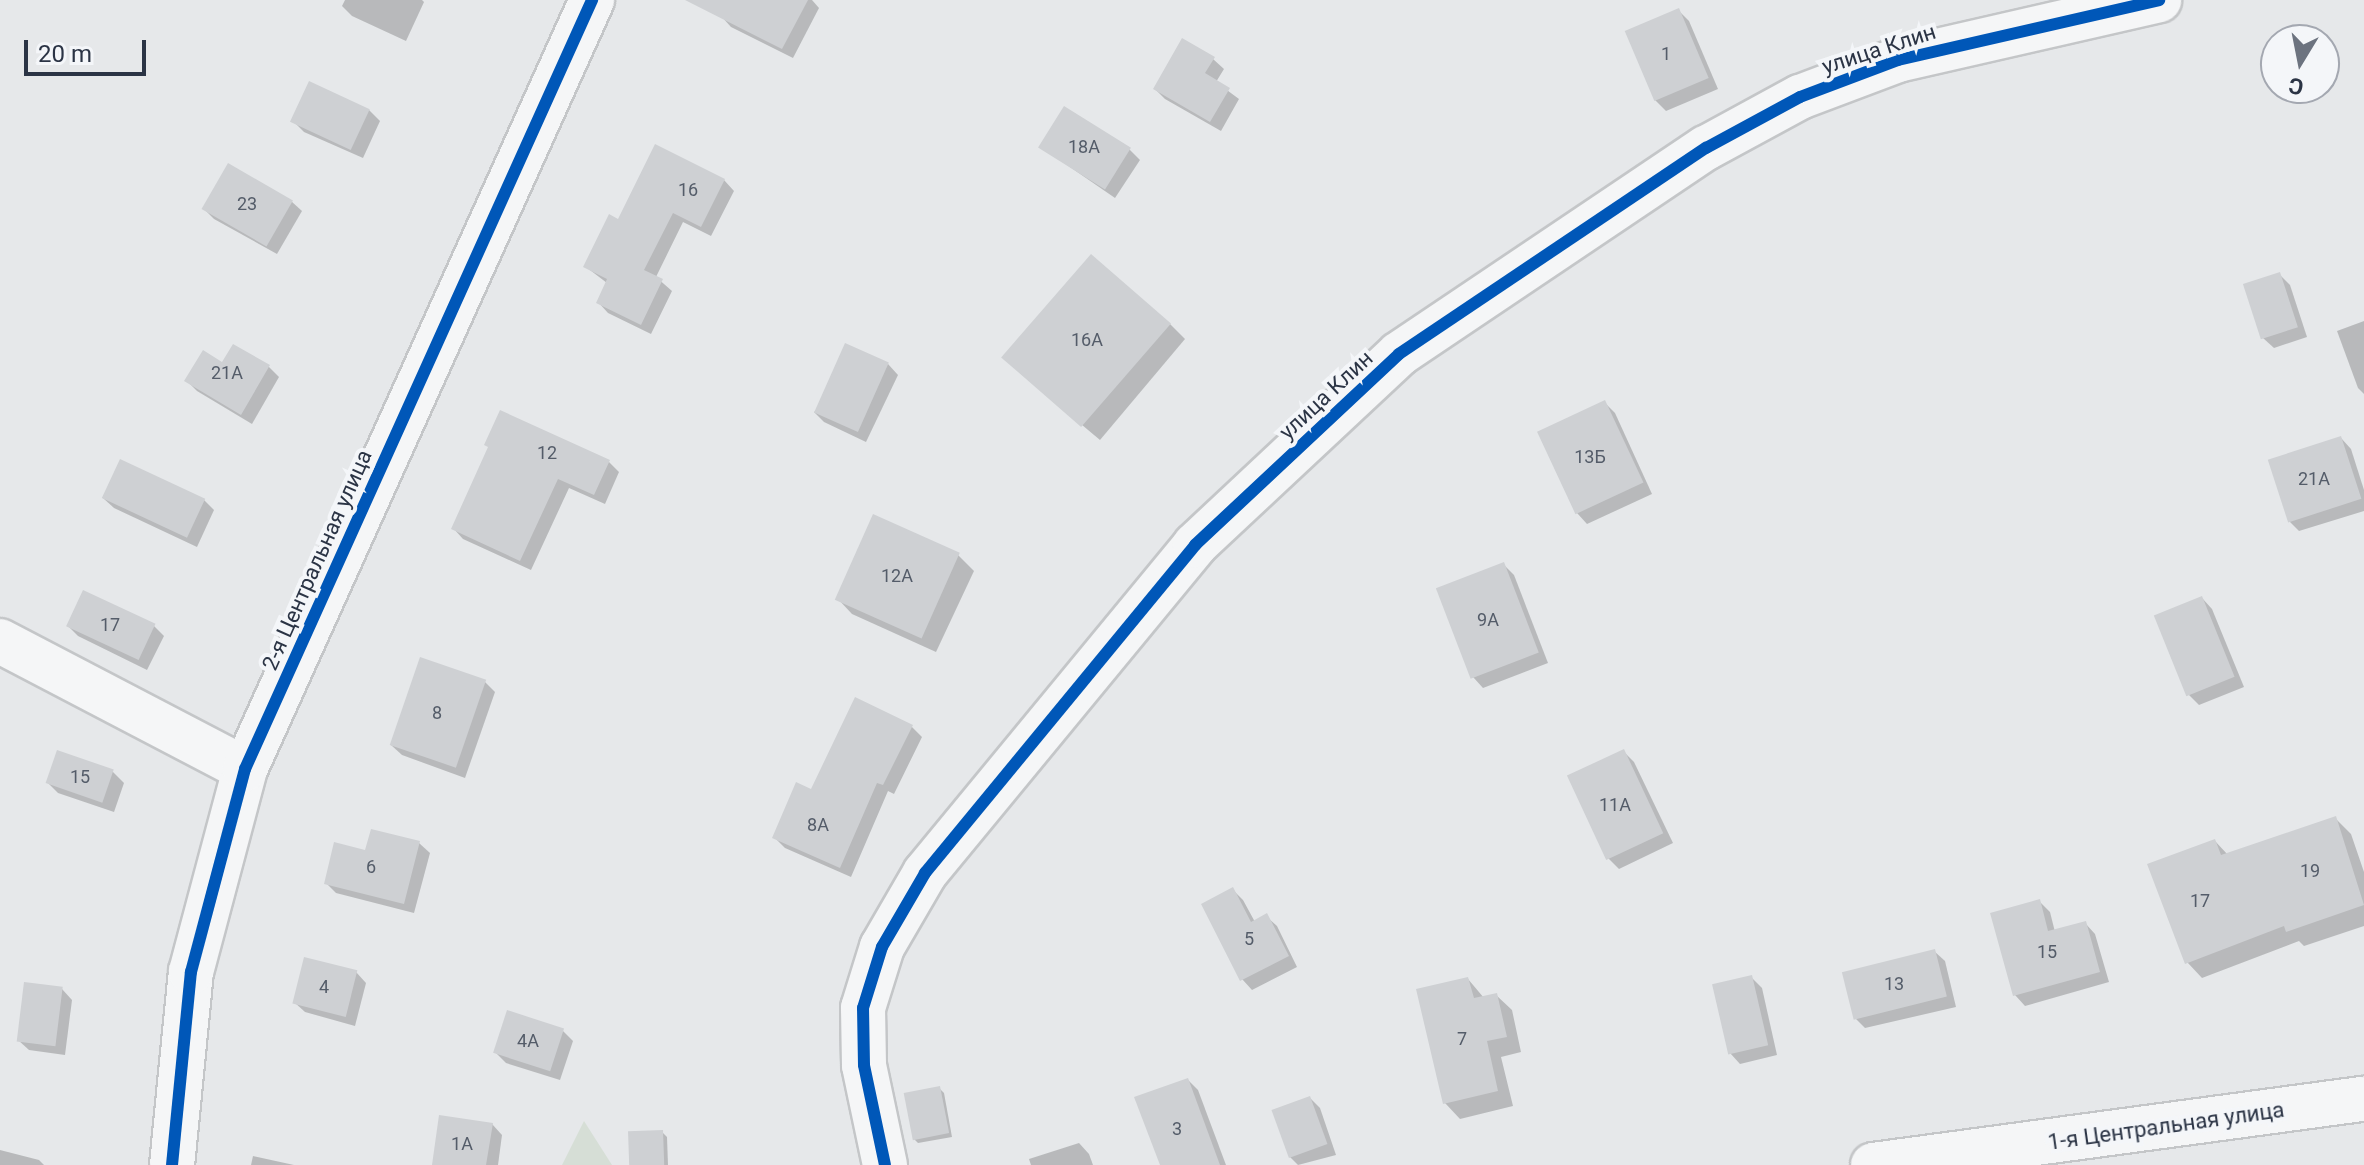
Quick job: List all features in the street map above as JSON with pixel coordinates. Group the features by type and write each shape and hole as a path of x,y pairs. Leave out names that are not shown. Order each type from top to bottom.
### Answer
{"street":[{"name":"2-я Центральная улица","path":"172,1165 191,972 245,769 592,0"},
{"name":"улица Клин","path":"885,1165 864,1065 863,1008 882,947 925,873 1195,545 1399,354 1706,148 1800,97 1898,60 2159,0"},
{"path":"0,641 245,769"},
{"name":"1-я Центральная улица","path":"1873,1165 2364,1099"}],"shaded area":[{"path":"584,1121 612,1165 562,1165"}],"building":[{"path":"685,0 808,0 782,49"},
{"path":"1679,8 1709,78 1654,101 1625,31"},
{"path":"1182,38 1215,57 1205,73 1230,88 1210,122 1153,89"},
{"path":"309,81 370,109 351,150 290,122"},
{"path":"1064,106 1131,148 1105,189 1038,148"},
{"path":"655,144 725,179 701,227 673,213 644,270 663,279 641,325 596,303 607,279 583,267 609,214 618,219"},
{"path":"228,163 293,200 266,246 202,209"},
{"path":"1091,254 1171,324 1081,427 1001,357"},
{"path":"2280,272 2298,327 2261,339 2243,284"},
{"path":"845,343 889,363 858,432 814,412"},
{"path":"233,344 270,365 241,415 184,381 203,350 222,362"},
{"path":"1605,400 1643,482 1575,514 1537,432"},
{"path":"500,410 610,460 594,495 558,479 520,561 451,529 488,447 484,445"},
{"path":"2341,436 2361,499 2288,523 2268,460"},
{"path":"120,459 205,499 187,538 102,498"},
{"path":"873,514 960,553 922,639 835,600"},
{"path":"1504,562 1539,653 1471,679 1436,588"},
{"path":"83,590 156,624 139,660 66,626"},
{"path":"2202,596 2235,677 2186,696 2154,615"},
{"path":"420,657 486,680 456,768 390,745"},
{"path":"855,697 913,725 883,785 877,783 840,868 772,838 796,782 811,789"},
{"path":"1624,749 1663,833 1606,860 1567,776"},
{"path":"57,750 114,770 102,803 46,783"},
{"path":"2336,816 2364,905 2286,932 2284,926 2185,964 2147,864 2215,839 2221,855"},
{"path":"371,829 420,841 404,904 324,884 334,842 365,850"},
{"path":"1233,887 1251,922 1267,913 1289,956 1240,981 1201,904"},
{"path":"2040,899 2048,931 2086,921 2100,972 2013,996 1990,913"},
{"path":"1935,949 1947,997 1854,1020 1842,972"},
{"path":"304,957 357,970 346,1017 292,1004"},
{"path":"1752,975 1768,1045 1728,1054 1712,984"},
{"path":"1468,977 1474,998 1497,993 1507,1037 1487,1041 1498,1091 1443,1104 1416,989"},
{"path":"24,982 63,987 55,1046 17,1042"},
{"path":"507,1010 564,1029 550,1071 493,1053"},
{"path":"1188,1078 1220,1165 1160,1165 1134,1097"},
{"path":"940,1086 949,1133 913,1140 904,1093"},
{"path":"1310,1096 1327,1144 1289,1158 1271,1110"},
{"path":"439,1115 493,1123 486,1165 432,1165"},
{"path":"663,1130 664,1165 629,1165 628,1131"}],"cycle path":[{"path":"172,1165 191,972 245,769 592,0"},
{"path":"885,1165 864,1065 863,1008 882,947 925,873 1195,545 1399,354 1706,148 1800,97 1898,60 2159,0"}]}
